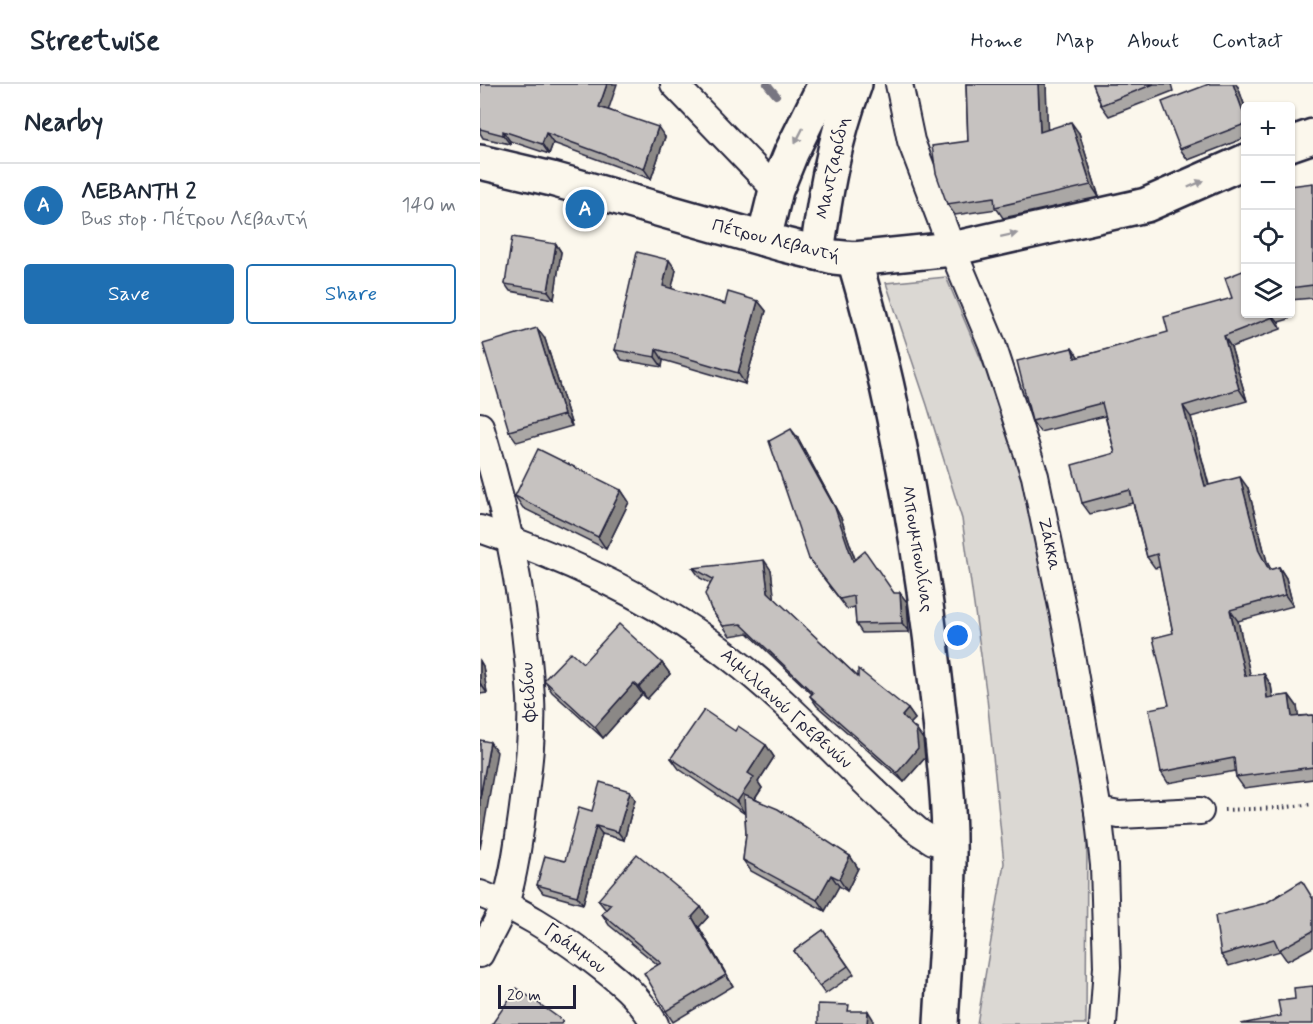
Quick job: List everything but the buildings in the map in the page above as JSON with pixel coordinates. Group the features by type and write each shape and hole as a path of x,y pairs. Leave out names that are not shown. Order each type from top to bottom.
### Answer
{"street":[{"path":"674,84 776,190"},
{"name":"Μαντζαρίδη","path":"764,239 776,190 791,153 825,84"},
{"name":"Μαντζαρίδη","path":"817,253 834,150 842,117 855,84"},
{"name":"Ζάκκα","path":"899,84 911,141 952,249 992,344 1035,476 1066,626 1098,811 1104,865 1107,967 1103,1024"},
{"path":"1295,142 1313,136"},
{"name":"Πέτρου Λεβαντή","path":"480,162 552,178 817,253 854,259 952,249 1146,205 1241,163"},
{"name":"Μπουμπουλίνας","path":"854,259 874,327 893,412 931,637 945,768 949,844 940,1024"},
{"name":"Φειδίου","path":"480,426 501,498 509,540 520,602 531,699 527,780 513,875 505,904 480,954"},
{"name":"Αιμιλιανού Γρεβενών","path":"480,529 619,587 691,630 730,657 793,711 904,820 933,841 949,844"},
{"path":"1098,811 1119,815 1200,811"},
{"name":"Γράμμου","path":"480,894 505,904 556,933 627,986 650,1023"}],"path":[{"path":"1200,811 1280,808 1313,804"}],"shaded area":[{"path":"946,277 1033,481 1087,834 1086,1024 977,1024 1004,863 987,698 962,519 886,283"}],"waterway":[{"path":"767,84 776,95"}],"place":[{"name":"ΛΕΒΑΝΤΗ 2","path":"585,209"}]}
